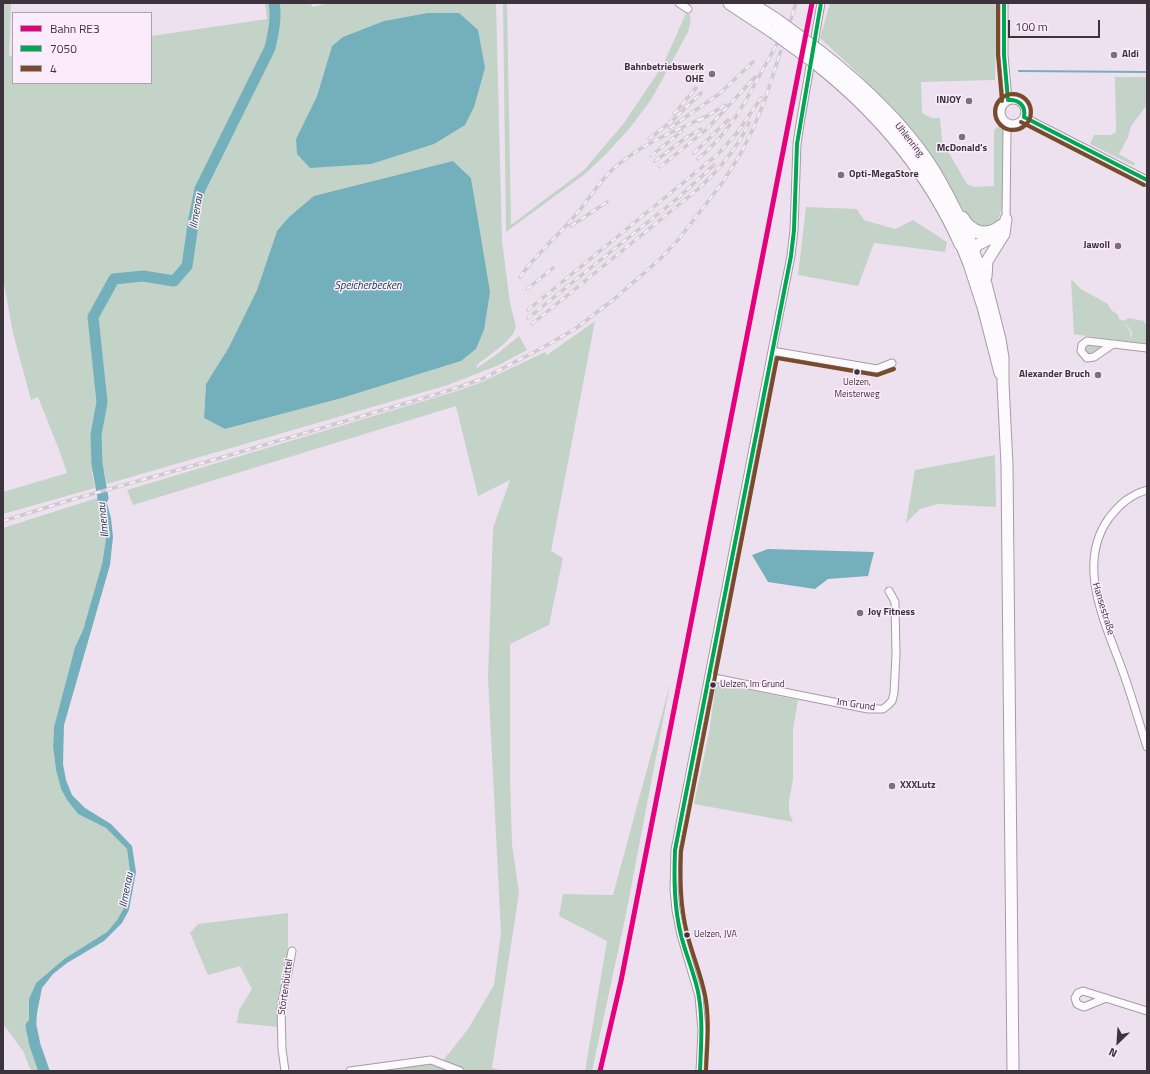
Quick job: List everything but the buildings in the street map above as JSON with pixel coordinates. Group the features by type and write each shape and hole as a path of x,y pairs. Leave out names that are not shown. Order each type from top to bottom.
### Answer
{"highway":[{"path":"730,3 775,26"},
{"path":"749,3 775,26 817,56"},
{"name":"Uhlenring","path":"817,56 848,75 886,112 915,146 938,178 973,250"},
{"name":"Uhlenring","path":"817,56 831,75 867,108 902,147 934,194 961,244"},
{"path":"938,178 950,196 964,223 970,228 979,233 986,234 996,230 1004,222"}],"main road":[{"path":"969,264 970,256 977,245 991,238 1004,222"},
{"path":"986,284 986,264 1004,234 1004,222"},
{"path":"961,244 973,250 986,249 997,244"},
{"path":"961,244 983,307 1003,384"},
{"path":"973,250 986,284 1000,339 1003,358 1007,465 1013,1071"}],"street":[{"path":"679,3 688,9"},
{"path":"700,1071 702,1030 699,996 681,935 676,910 674,871 675,850 791,256 794,230 797,144 821,3"},
{"path":"1004,3 1004,55 1008,100"},
{"path":"1008,100 1015,100 1021,103 1025,109 1024,117 1022,121 1017,124 1008,124 1003,120 1000,114 1001,107 1008,100"},
{"path":"1024,117 1147,180"},
{"path":"1004,222 1006,139 1008,124"},
{"path":"1113,344 1147,348"},
{"path":"772,351 878,369 892,362"},
{"name":"Hansestraße","path":"1147,490 1131,496 1118,506 1103,526 1094,549 1093,577 1101,610 1127,682 1147,747"},
{"name":"Im Grund","path":"709,677 868,709 883,709 890,704 894,693 896,655 895,602 889,591"},
{"name":"Störtenbüttel","path":"285,1071 282,1049 281,1008 292,950"},
{"path":"1106,998 1147,1011"},
{"path":"350,1071 431,1060 460,1071"}],"green space":[{"path":"3,3 11,3 9,56 12,56 12,84 152,84 152,36 267,19 265,3 311,3 312,7 330,3 496,3 502,241 510,303 516,327 513,334 504,344 477,365 477,368 519,336 527,350 499,365 448,385 107,484 103,468 92,472 95,488 3,514 3,492 67,473 38,397 31,400 13,333 3,278","holes":["332,46 310,168 296,139 317,96","453,161 471,178 475,208 484,330 476,349 461,361 342,398 225,429 204,418 206,384 229,347 257,290 277,231 428,168"]},
{"path":"503,3 507,3 511,225 584,170 624,123 663,65 687,11 690,19 688,32 651,100 629,129 585,174 506,232"},
{"path":"830,3 994,3 997,7 995,80 921,82 922,113 932,118 940,118 942,141 967,184 974,187 994,186 994,130 1000,125 1003,130 1002,208 997,223 987,229 970,222 944,175 915,134 860,75 820,38"},
{"path":"1115,77 1147,77 1147,105 1131,126 1128,137 1119,154 1135,163 1134,166 1090,144 1094,135 1110,135 1116,132"},
{"path":"806,207 857,209 864,220 895,229 913,220 947,242 945,252 874,243 858,286 798,275"},
{"path":"1071,279 1081,289 1108,304 1111,310 1118,315 1119,319 1124,321 1128,318 1145,321 1144,323 1147,324 1147,344 1129,342 1130,340 1127,342 1074,334","holes":["1124,321 1132,332 1131,339 1131,333"]},
{"path":"595,321 551,551 563,558 549,625 510,644 510,777 512,844 519,893 492,1068 504,1071 373,1071 430,1063 437,1066 468,1029 494,985 501,933 488,678 493,528 510,480 478,496 456,406 133,505 127,490 457,391 482,382 545,352 547,355"},
{"path":"1087,344 1099,346 1100,350 1095,354 1087,354 1084,348"},
{"path":"995,455 996,507 938,504 920,509 906,523 915,470"},
{"path":"100,497 106,539 102,564 83,630 75,647 54,727 53,747 56,770 61,789 67,800 78,814 106,828 127,849 130,872 124,908 117,920 107,932 64,959 36,983 29,999 29,1029 32,1047 39,1071 31,1071 23,1051 3,1024 3,528"},
{"path":"716,683 798,700 793,730 793,779 789,801 789,812 793,822 694,804 709,733"},
{"path":"670,684 625,919 592,1071 585,1071 607,941 559,916 563,894 613,895"},
{"path":"288,913 288,951 279,1009 278,1027 237,1023 239,1010 252,989 240,966 208,975 190,933 198,924"}],"water":[{"path":"428,13 459,13 478,30 485,68 474,107 465,125 434,144 371,164 310,168 297,154 296,139 317,96 332,46 343,37 384,21"},
{"name":"Speicherbecken","path":"453,161 471,178 490,292 484,330 476,349 461,361 342,398 225,429 204,418 206,384 229,347 257,290 277,231 289,217 314,196"},
{"path":"101,481 111,518 113,537 110,565 64,725 63,764 66,780 72,795 85,808 111,824 132,846 136,872 129,910 122,923 104,941 67,963 53,974 42,988 37,1013 35,1044 29,1029 29,999 36,983 64,959 107,932 117,920 124,908 130,872 127,849 106,828 78,814 67,800 61,789 56,770 53,747 54,727 75,647 83,630 102,564 106,539 100,497"},
{"path":"768,549 874,552 868,576 828,579 815,589 768,582 752,555"}],"waterway":[{"name":"Ilmenau","path":"103,498 97,464 96,435 102,402 93,317 114,279 143,276 174,281 187,266 200,189 270,48 275,20 274,3"},
{"path":"1019,71 1147,72"},
{"name":"Ilmenau","path":"31,1026 35,1045 44,1071"}],"railway":[{"path":"3,521 67,501 213,460 447,391 482,379 575,329 613,300 659,260 678,240 723,182 741,153 765,100 796,3"},
{"path":"698,159 719,139 735,118 772,53 785,25"},
{"path":"670,128 719,94 753,62"},
{"path":"660,167 707,129 755,77"},
{"path":"674,114 696,88"},
{"path":"649,139 672,121 701,93"},
{"path":"528,310 718,154 737,133 761,98"},
{"path":"699,121 725,105"},
{"path":"520,277 532,261 578,213 605,177 620,163 643,147 704,117"},
{"path":"694,153 728,120"},
{"path":"532,324 697,190 726,159 739,142 749,123"},
{"path":"655,161 687,137 701,129"},
{"path":"651,156 682,131"},
{"path":"528,318 678,198 714,165"},
{"path":"571,226 607,202"},
{"path":"527,289 553,268"}],"rail line":[{"name":"RE3","path":"600,1071 621,981 812,3"}],"transit line":[{"name":"7050","path":"700,1071 700,1006 698,989 683,943 677,914 675,850 791,256 794,230 797,144 821,3"},
{"name":"4","path":"998,3 998,55 1002,101"},
{"name":"7050","path":"1004,3 1004,55 1008,100 1021,104 1024,110 1024,117 1147,180"},
{"name":"4","path":"1017,94 1026,99 1030,105 1031,112 1030,119 1026,125 1017,130 1009,130 1000,125 996,119 995,108 1000,99 1006,95 1017,94"},
{"name":"4","path":"1021,122 1144,185"},
{"name":"4","path":"706,1071 708,1033 707,1004 701,979 691,949 683,912 681,851 777,358 877,375 894,369"}],"place":[{"name":"Aldi","path":"1114,55"},
{"name":"Bahnbetriebswerk OHE","path":"712,74"},
{"name":"INJOY","path":"969,101"},
{"name":"McDonald's","path":"962,137"},
{"name":"Opti-MegaStore","path":"841,175"},
{"name":"Jawoll","path":"1118,246"},
{"name":"Uelzen, Meisterweg","path":"857,372"},
{"name":"Alexander Bruch","path":"1098,375"},
{"name":"Joy Fitness","path":"860,613"},
{"name":"Uelzen, Im Grund","path":"713,685"},
{"name":"XXXLutz","path":"892,786"},
{"name":"Uelzen, JVA","path":"687,935"}]}
